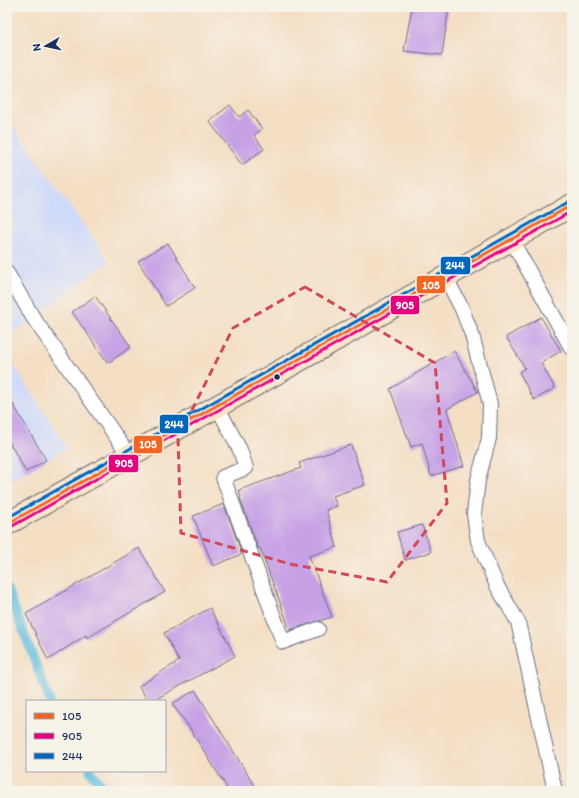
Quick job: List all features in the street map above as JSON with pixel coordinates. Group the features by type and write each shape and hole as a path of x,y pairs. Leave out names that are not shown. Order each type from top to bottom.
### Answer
{"main road":[{"path":"7,524 572,205"}],"lane":[{"path":"511,239 572,349"},
{"path":"7,273 34,319 129,455"},
{"path":"445,276 472,335 490,404 489,438 478,480 474,514 478,540 497,586 518,622 555,791"},
{"path":"217,406 240,450 246,468 223,477 283,642 318,629"}],"highlighted area":[{"path":"305,287 435,363 447,503 387,582 290,564 181,533 178,438 233,328"}],"shaded area":[{"path":"7,118 109,261 34,319 7,336"},
{"path":"7,355 67,448 13,480 7,469"}],"building":[{"path":"412,7 449,7 442,55 404,51"},
{"path":"230,105 239,117 248,110 262,129 254,135 264,149 242,165 209,121"},
{"path":"168,243 195,288 166,306 138,261"},
{"path":"95,296 131,347 108,363 72,312"},
{"path":"541,317 561,351 541,363 555,388 534,400 519,372 525,368 506,337"},
{"path":"454,351 478,392 447,409 464,466 431,476 422,443 411,447 390,389"},
{"path":"7,394 46,460 26,472 7,438"},
{"path":"351,445 365,485 333,496 337,506 326,510 337,547 309,556 332,617 290,630 260,548 258,548 240,498 239,490 301,468 299,463"},
{"path":"224,504 242,554 213,566 193,516"},
{"path":"422,525 431,552 405,560 397,532"},
{"path":"139,548 165,592 87,638 86,635 48,660 26,614"},
{"path":"210,608 235,656 154,700 147,700 139,686 179,661 164,633"},
{"path":"195,690 258,791 229,791 187,724 172,704"}],"waterway":[{"path":"7,589 50,700"},
{"path":"91,772 107,791"}],"transit line":[{"name":"244","path":"7,518 570,201"},
{"name":"105","path":"7,524 572,205"},
{"name":"905","path":"9,528 572,211"}]}
